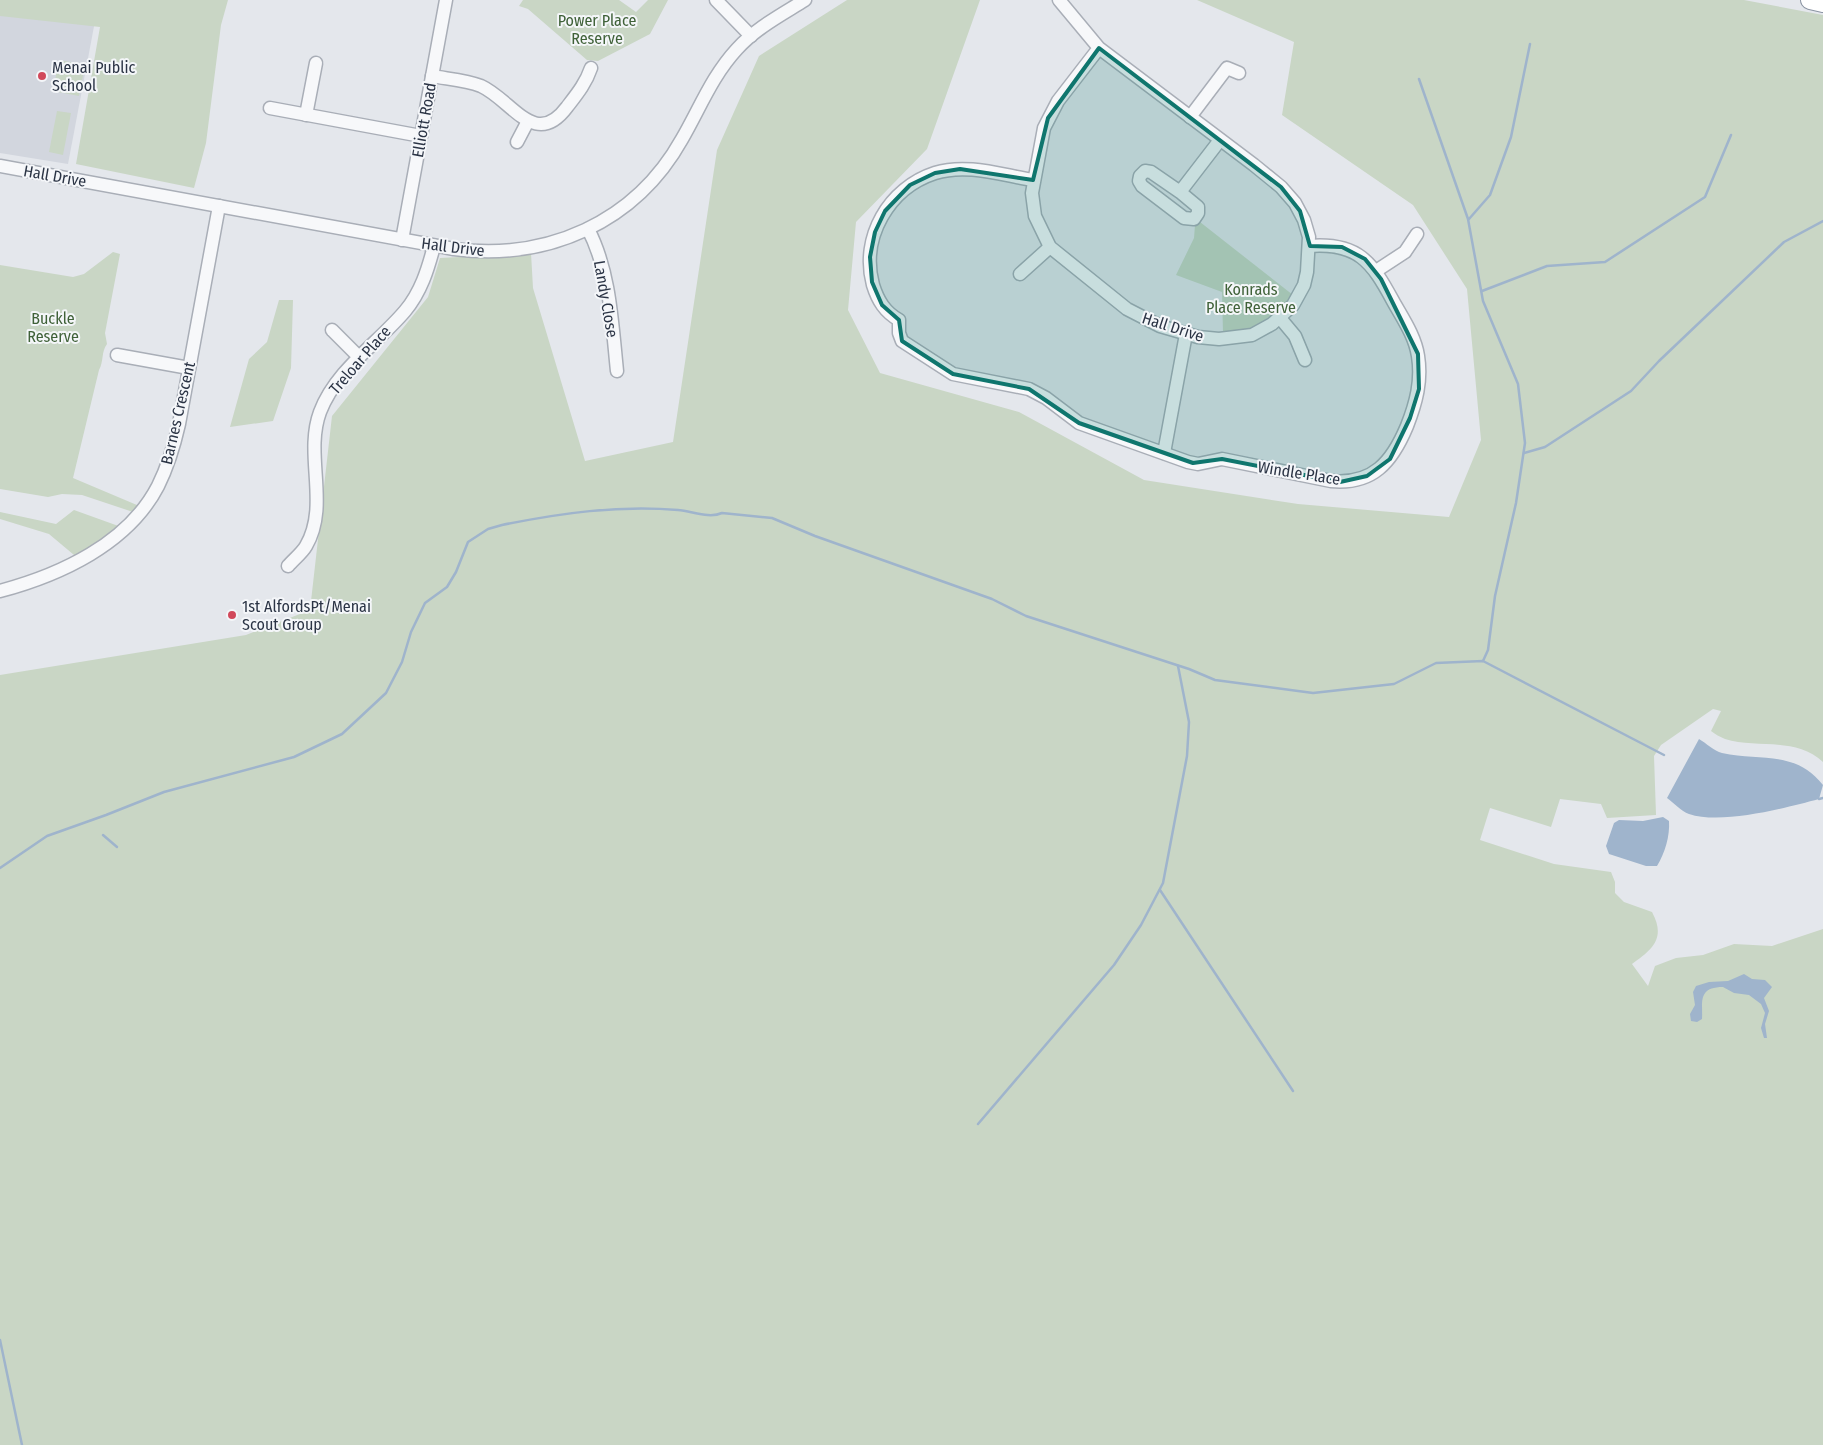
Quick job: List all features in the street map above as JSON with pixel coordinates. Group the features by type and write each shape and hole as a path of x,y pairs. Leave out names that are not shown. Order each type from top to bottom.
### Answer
{"highway":[{"path":"1810,0 1823,3"}],"street":[{"name":"Elliott Road","path":"402,240 446,0"},
{"path":"716,0 751,36"},
{"name":"Hall Drive","path":"0,166 434,246 477,252 521,250 563,240 588,229 620,209 656,177 682,138 710,85 724,66 751,36 805,0"},
{"name":"Hall Drive","path":"1059,0 1099,48 1254,165 1288,195 1304,220 1309,246 1309,262 1304,285 1293,305 1280,318 1263,330 1241,338 1219,340 1186,334 1139,317 1050,248 1035,216 1032,193 1033,180 1048,118 1099,48"},
{"path":"306,114 316,63"},
{"path":"432,76 481,86 528,121 542,125 558,118 587,80 591,68"},
{"path":"1190,117 1227,68 1239,73"},
{"path":"270,108 421,136"},
{"path":"517,142 528,121"},
{"path":"1180,192 1220,140"},
{"name":"Windle Place","path":"1033,180 976,170 952,169 926,176 896,196 885,211 875,232 870,265 878,299 890,315 899,320 899,333 902,342 953,374 1029,389 1046,398 1079,423 1193,463 1222,459 1340,482 1367,476 1384,465 1400,442 1419,389 1420,370 1412,337 1376,271 1365,259 1350,250 1336,246 1309,246"},
{"path":"1145,171 1151,172 1180,192 1198,207 1198,213 1194,219 1184,218 1142,186 1139,181 1140,176 1145,171"},
{"name":"Barnes Crescent","path":"0,591 43,577 92,553 134,520 158,487 172,455 190,368 219,206"},
{"name":"Landy Close","path":"588,229 595,244 609,297 617,370"},
{"path":"1376,271 1405,252 1417,234"},
{"name":"Treloar Place","path":"288,566 306,546 316,518 315,443 320,413 333,386 406,310 418,292 427,272 434,246"},
{"path":"1020,274 1050,248"},
{"path":"1280,318 1295,336 1305,360"},
{"path":"332,330 359,357"},
{"path":"1164,453 1186,334"},
{"path":"118,355 190,368"}],"highlighted area":[{"path":"1099,48 1281,187 1300,211 1310,246 1342,247 1365,259 1381,279 1418,354 1419,389 1410,418 1390,459 1367,476 1340,482 1222,459 1193,463 1079,423 1029,389 953,374 902,341 899,320 882,305 872,282 870,257 875,232 885,211 910,185 935,173 960,169 1033,180 1048,118"}],"shaded area":[{"name":"Menai Public School","path":"0,0 99,0 68,164 0,153"}],"green space":[{"path":"0,0 228,0 221,25 206,143 194,188 76,164 100,27 0,16"},
{"name":"Power Place Reserve","path":"523,0 619,0 636,12 648,0 668,0 650,34 598,61 587,60 528,9 519,6"},
{"path":"847,0 980,0 927,149 856,222 848,310 880,373 1019,412 1144,480 1298,504 1449,517 1481,440 1467,289 1413,205 1282,115 1294,42 1197,0 1744,0 1823,15 1823,762 1812,754 1788,746 1737,742 1725,739 1711,731 1721,711 1713,709 1661,745 1654,756 1656,815 1607,818 1601,804 1560,799 1551,827 1490,808 1480,840 1554,864 1611,872 1615,882 1615,893 1624,902 1652,912 1656,921 1658,929 1655,942 1646,953 1632,964 1648,986 1655,966 1676,958 1703,955 1734,944 1772,946 1823,929 1823,1445 0,1445 0,675 246,635 310,610 332,416 428,297 440,258 531,253 533,288 585,461 673,442 717,150 759,56"},
{"path":"59,60 85,65 79,96 53,91"},
{"path":"57,111 71,113 63,155 49,152"},
{"name":"Konrads Place Reserve","path":"1200,222 1293,295 1287,304 1263,323 1244,331 1223,334 1222,292 1176,275 1194,238 1195,225"},
{"name":"Buckle Reserve","path":"113,252 120,254 105,333 107,344 73,478 144,508 139,514 82,495 62,494 48,497 0,489 0,265 73,277 84,274"},
{"path":"279,300 293,300 291,368 273,421 230,427 249,359 267,342"},
{"path":"74,510 124,528 80,560 49,534 0,519 0,512 56,524"}],"water":[{"path":"1699,739 1722,753 1789,761 1800,766 1823,785 1819,799 1772,811 1718,818 1686,813 1667,798"},
{"path":"1663,817 1669,821 1669,833 1665,850 1657,866 1646,866 1609,854 1606,846 1614,823 1619,820 1643,821"},
{"path":"1744,974 1752,979 1765,980 1772,987 1764,998 1769,1011 1765,1024 1767,1038 1764,1038 1761,1028 1765,1013 1761,1004 1749,995 1734,993 1723,987 1709,990 1705,993 1702,1002 1702,1019 1697,1022 1691,1021 1690,1014 1695,1005 1693,992 1696,986 1709,982 1728,981"}],"waterway":[{"path":"1469,219 1490,195 1511,137 1530,44"},
{"path":"1419,79 1468,219 1483,301 1518,384 1525,443 1516,503 1495,596 1488,650 1483,661"},
{"path":"1482,291 1547,266 1605,262 1705,197 1731,135"},
{"path":"1524,453 1545,447 1631,391 1659,361 1784,242 1823,221"},
{"path":"0,868 47,836 164,792 294,757 342,734 386,693 402,662 411,632 425,603 447,587 456,572 468,542 488,529 502,525 546,517 612,509 656,509 706,515 722,513 772,518 815,536 992,599 1026,616 1189,669 1215,680 1313,693 1394,684 1436,663 1483,661 1664,755"},
{"path":"978,1124 1114,965 1141,925 1163,883 1187,756 1189,722 1178,666"},
{"path":"1819,799 1823,798"},
{"path":"103,835 117,847"},
{"path":"1160,890 1293,1091"},
{"path":"0,1340 22,1445"}],"place":[{"name":"Menai Public School","path":"42,76"},
{"name":"1st AlfordsPt/Menai Scout Group","path":"232,615"}]}
